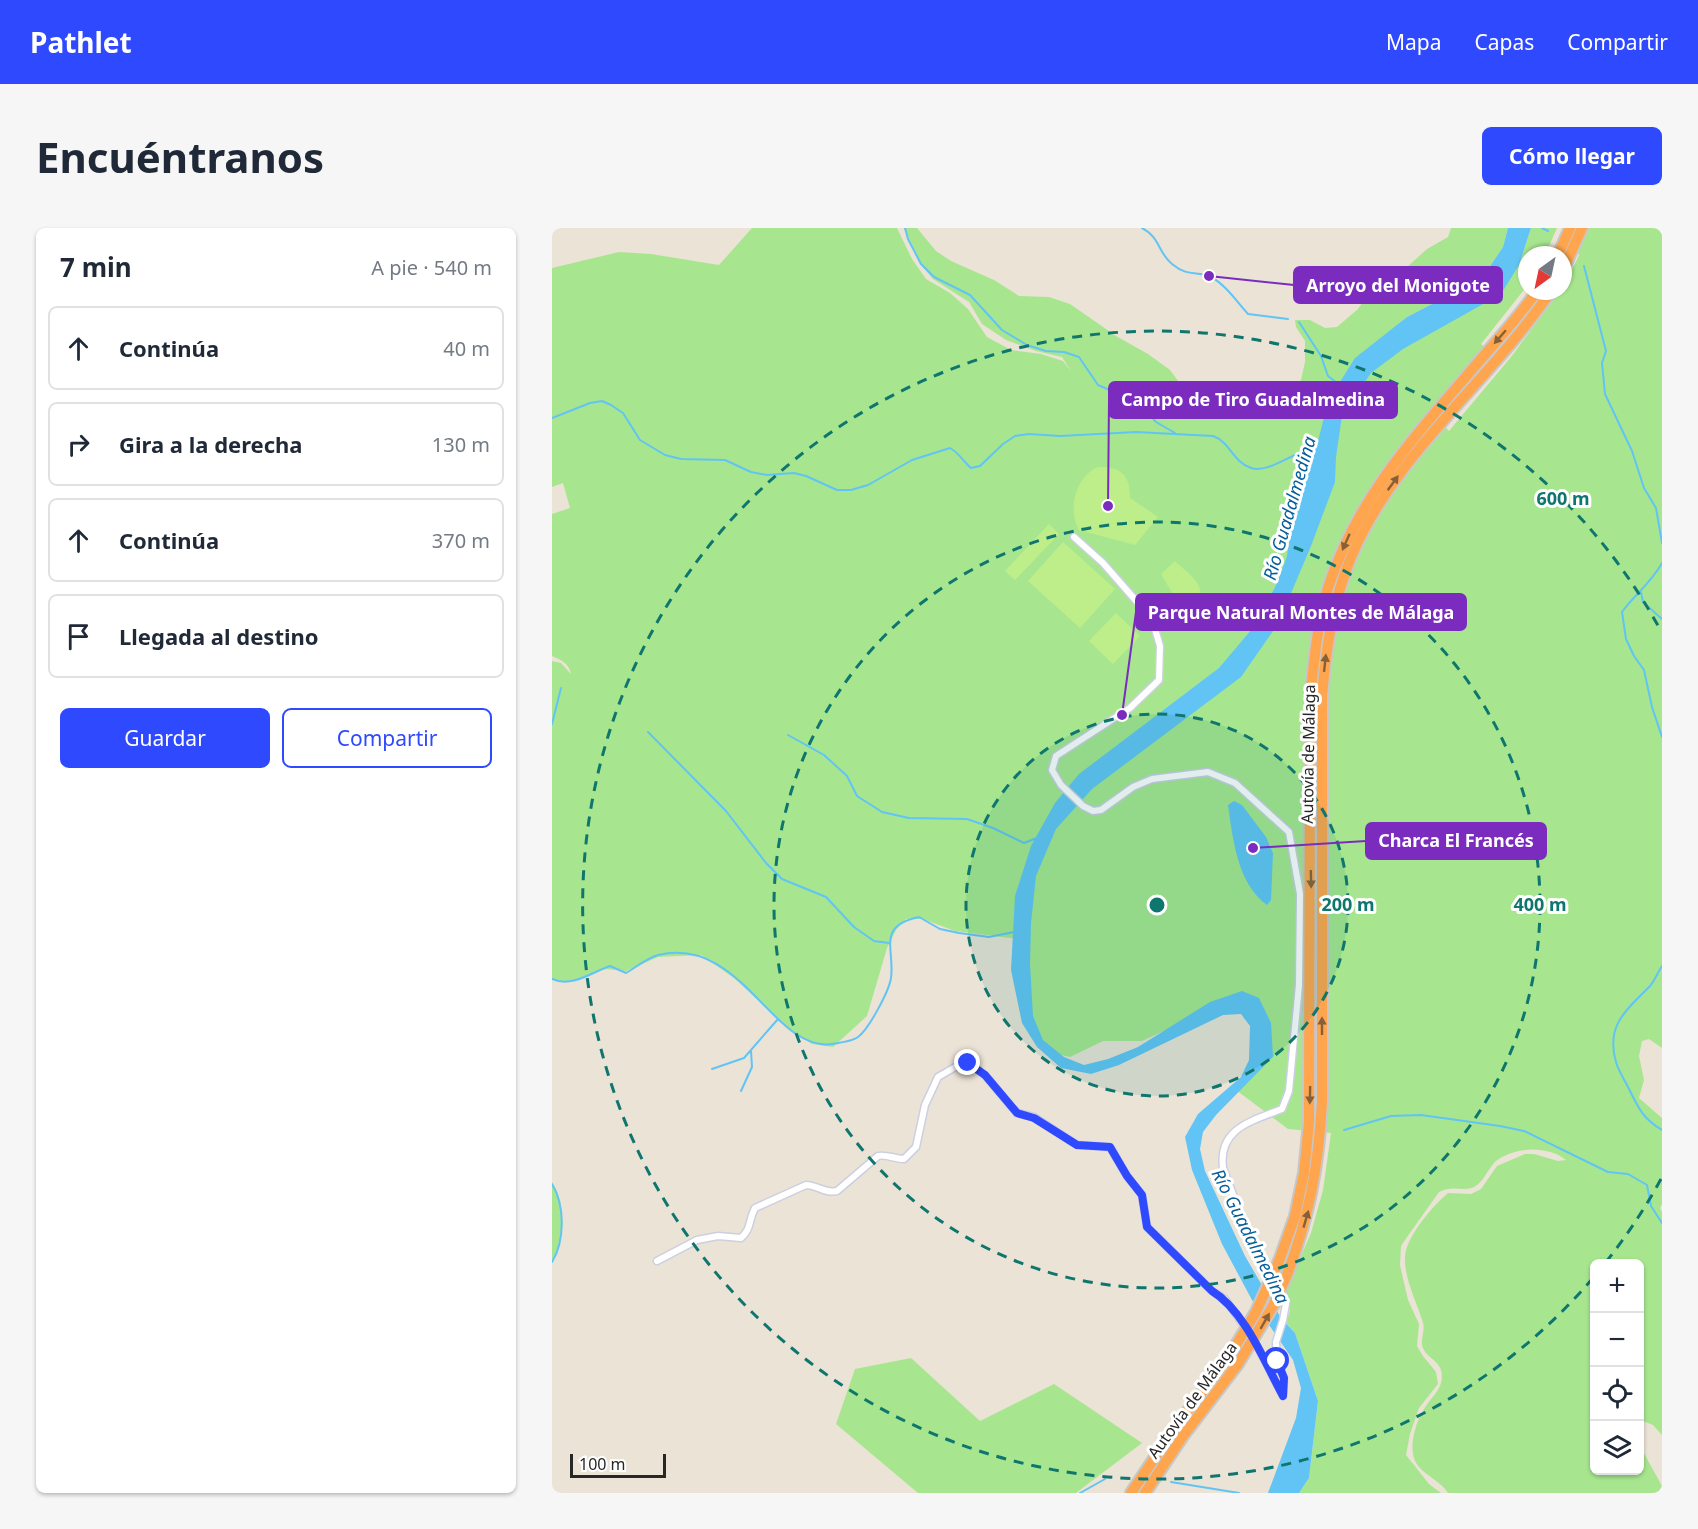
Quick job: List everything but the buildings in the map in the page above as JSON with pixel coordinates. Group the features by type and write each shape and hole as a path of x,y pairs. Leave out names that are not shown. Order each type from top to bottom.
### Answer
{"highway":[{"path":"1562,246 1570,228"},
{"path":"1572,250 1582,228"},
{"name":"Autovía de Málaga","path":"1131,1493 1174,1429 1223,1365 1256,1312 1280,1261 1295,1216 1304,1173 1309,1122 1310,700 1314,655 1328,588 1355,523 1387,471 1530,300"},
{"name":"Autovía de Málaga","path":"1145,1493 1183,1436 1238,1364 1273,1306 1300,1241 1311,1202 1320,1141 1322,1102 1322,696 1325,655 1339,591 1364,529 1391,485 1544,300"}],"street":[{"path":"657,1261 697,1240 718,1236 741,1238 748,1231 750,1216 755,1208 806,1185 813,1185 829,1193 837,1191 878,1156 904,1159 916,1147 925,1105 938,1077 957,1066 968,1063 985,1075 1017,1113 1034,1118 1077,1145 1110,1147 1127,1176 1142,1195 1147,1227 1212,1291 1225,1299 1258,1346 1283,1396 1284,1378 1277,1361 1276,1342 1286,1304 1257,1258 1223,1168 1222,1158 1225,1143 1239,1126 1282,1109 1289,1091 1299,985 1300,894 1289,832 1235,783 1208,772 1152,779 1133,787 1101,810 1093,811 1083,806 1061,784 1053,770 1056,756 1130,708 1159,680 1160,646 1152,620 1103,563 1074,537"}],"green space":[{"path":"752,228 897,228 912,259 926,279 950,293 968,309 987,337 1011,350 1041,354 1063,361 1071,371 1062,357 1036,351 1006,340 982,324 969,302 933,279 922,266 904,228 917,228 936,251 951,261 994,280 1019,296 1049,297 1070,304 1170,370 1187,393 1207,403 1235,412 1259,415 1276,411 1301,380 1305,362 1305,341 1296,327 1295,320 1310,320 1325,328 1337,327 1358,309 1368,294 1407,267 1427,249 1448,237 1451,228 1508,228 1503,247 1482,278 1407,317 1398,324 1518,265 1518,297 1481,344 1493,354 1438,419 1449,431 1511,357 1553,300 1572,300 1572,268 1579,255 1565,228 1662,228 1662,1048 1649,1039 1642,1041 1639,1056 1644,1080 1639,1098 1662,1118 1662,1204 1660,1208 1662,1212 1662,1435 1653,1425 1644,1422 1644,1259 1590,1259 1590,1475 1644,1475 1644,1453 1662,1486 1662,1493 1448,1493 1420,1468 1414,1458 1412,1445 1417,1424 1438,1390 1442,1376 1437,1363 1425,1352 1422,1345 1423,1323 1405,1265 1410,1240 1428,1213 1448,1193 1471,1194 1481,1189 1497,1166 1525,1154 1534,1154 1558,1161 1566,1160 1559,1155 1541,1150 1522,1150 1496,1161 1475,1187 1439,1192 1401,1246 1400,1265 1408,1300 1419,1324 1417,1346 1436,1372 1438,1384 1419,1408 1406,1455 1429,1484 1441,1493 1299,1493 1309,1478 1318,1401 1295,1333 1286,1323 1290,1311 1283,1297 1311,1233 1323,1190 1331,1133 1288,1129 1236,1090 1263,1030 1236,1009 1196,1016 1142,1041 1103,1041 1070,1057 1048,1052 1037,1035 1021,989 1018,939 955,931 923,919 906,919 896,930 887,948 867,1016 833,1047 812,1044 787,1027 734,978 701,955 658,957 626,971 606,969 575,980 560,982 552,979 552,661 561,663 571,674 566,665 552,656 552,514 570,508 563,483 552,487 552,268 619,252 651,254 719,265"},
{"path":"1531,228 1557,228 1549,246 1525,246"},
{"path":"1098,467 1113,468 1123,474 1128,483 1130,498 1158,517 1135,545 1079,530 1075,522 1074,503 1079,485 1090,471"},
{"path":"1049,524 1059,534 1015,580 1005,571"},
{"path":"1063,542 1115,589 1080,628 1028,581"},
{"path":"1175,561 1191,575 1199,586 1200,598 1197,605 1184,604 1179,600 1161,574"},
{"path":"1116,613 1140,636 1113,664 1089,641"},
{"path":"552,1182 562,1211 562,1232 552,1261"},
{"path":"911,1358 980,1421 1054,1384 1142,1443 1076,1493 918,1493 836,1424 855,1369"}],"water":[{"path":"1508,228 1531,228 1525,246 1518,246 1518,267 1501,294 1403,349 1371,373 1342,416 1335,482 1311,546 1278,624 1241,677 1092,789 1056,829 1036,876 1030,964 1033,1016 1043,1040 1064,1057 1084,1065 1108,1059 1138,1047 1210,1002 1242,991 1259,998 1271,1023 1273,1057 1216,1115 1203,1132 1200,1149 1205,1171 1245,1256 1281,1318 1295,1333 1318,1401 1309,1478 1299,1493 1268,1493 1296,1418 1301,1388 1293,1360 1252,1300 1222,1244 1192,1170 1185,1137 1198,1114 1241,1077 1249,1060 1250,1026 1241,1014 1223,1015 1119,1065 1091,1074 1061,1068 1037,1047 1022,1023 1011,970 1015,896 1031,846 1055,803 1079,774 1219,668 1257,623 1277,583 1287,556 1295,498 1316,449 1328,401 1355,358 1407,317 1482,278 1503,247"},
{"path":"1234,801 1242,805 1266,837 1273,853 1271,900 1267,905 1249,885 1238,859 1228,805"}],"waterway":[{"path":"905,228 921,264 934,277 970,295 1002,330 1027,345 1079,357 1098,385 1143,407 1156,422 1175,433"},
{"path":"1142,228 1156,240 1167,260 1183,271 1206,275 1216,280 1248,314 1288,319"},
{"path":"1542,228 1548,231"},
{"path":"1584,266 1606,351 1602,363 1605,394 1632,451 1644,488 1656,508 1662,543"},
{"path":"1299,322 1321,356 1328,376 1341,386"},
{"name":"Río Guadalmedina","path":"552,418 590,403 602,401 623,413 640,440 665,455 681,459 725,460 751,472 767,475 794,473 837,490 851,490 868,485 912,460 950,448 971,468 980,466 1015,436 1029,434 1060,436 1136,432 1213,436 1224,443 1245,465 1258,469 1317,449"},
{"path":"1662,563 1622,612 1626,639 1644,670 1652,707 1662,737"},
{"path":"1641,592 1643,602 1662,619"},
{"path":"552,724 561,688"},
{"path":"648,732 726,811 766,863 782,879 826,897 854,927 874,941 889,943"},
{"path":"788,735 824,755 847,776 857,796 882,812 909,818 967,819 1024,843 1037,838"},
{"path":"552,979 567,982 610,966 626,973 658,955 687,953 712,962 734,976 791,1031 811,1042 832,1044 858,1037 878,1009 891,978 890,940 897,926 919,917 940,929 959,933 989,937 1014,932"},
{"path":"1662,966 1650,986 1621,1018 1616,1027 1613,1049 1618,1068 1638,1106 1645,1116 1662,1130"},
{"path":"712,1069 744,1058 778,1019"},
{"path":"741,1091 752,1067 751,1051"},
{"path":"1344,1130 1391,1116 1421,1115 1524,1131 1608,1172 1628,1174 1647,1185 1651,1206 1662,1223"},
{"path":"552,1184 559,1202 562,1223 559,1244 552,1262"},
{"path":"1080,1493 1105,1479"},
{"path":"1171,1482 1239,1493"}],"place":[{"name":"Arroyo del Monigote","path":"1209,276"},
{"name":"Campo de Tiro Guadalmedina","path":"1108,506"},
{"name":"Parque Natural Montes de Málaga","path":"1122,715"},
{"name":"Charca El Francés","path":"1253,848"}],"route":[{"path":"968,1063 985,1075 1017,1113 1034,1118 1077,1145 1110,1147 1127,1176 1142,1195 1147,1227 1212,1291 1225,1299 1258,1346 1283,1396 1284,1378 1277,1361"}]}
